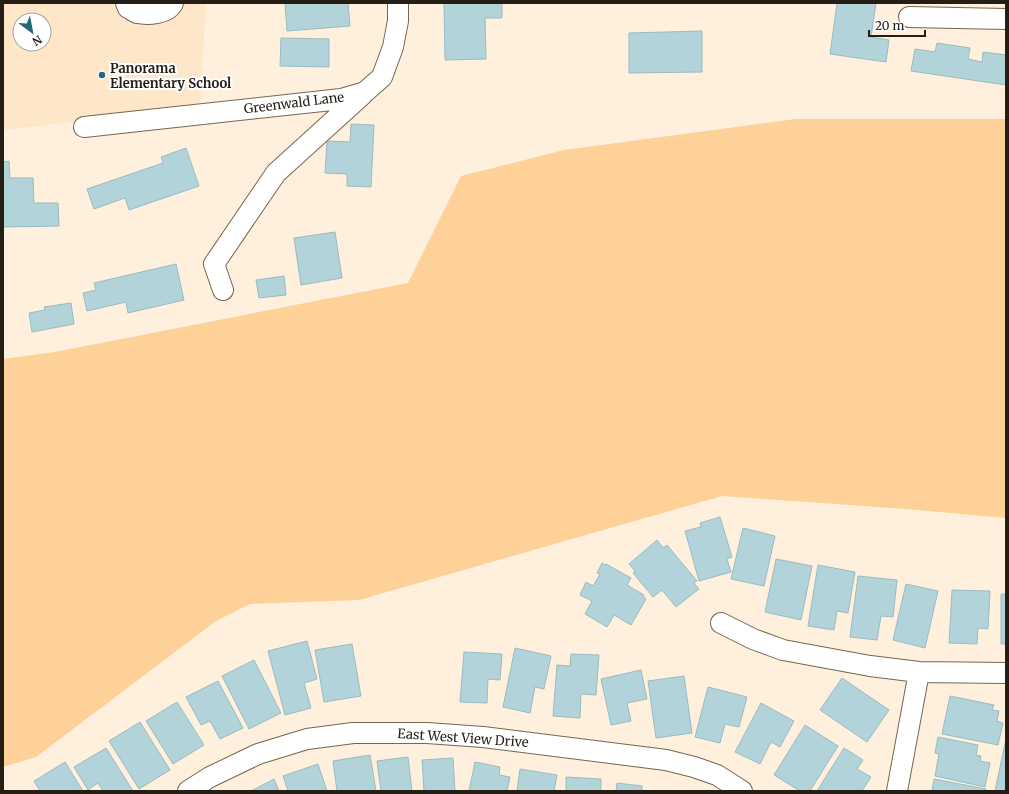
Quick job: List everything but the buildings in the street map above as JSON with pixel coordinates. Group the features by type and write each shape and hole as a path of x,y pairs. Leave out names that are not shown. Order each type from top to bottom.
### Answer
{"street":[{"path":"126,3 128,8 137,13 160,13 171,7 173,3"},
{"name":"Greenwald Lane","path":"84,127 341,99 365,92 382,77 393,47 398,20 398,3"},
{"path":"909,17 1006,19"},
{"path":"223,290 214,264 276,173 365,92"},
{"path":"721,623 753,639 783,650 870,666 920,672 1006,673"},
{"path":"897,791 920,672"},
{"name":"East West View Drive","path":"188,791 210,777 258,754 307,739 353,733 427,733 484,737 666,760 717,775 742,791"}],"shaded area":[{"name":"Panorama Elementary School","path":"3,3 206,3 200,107 3,130"},
{"path":"796,119 1006,119 1006,518 906,509 722,496 359,600 250,604 216,621 36,757 3,767 3,359 55,352 408,283 461,176 564,150"}],"place":[{"name":"Panorama Elementary School","path":"102,75"}]}
